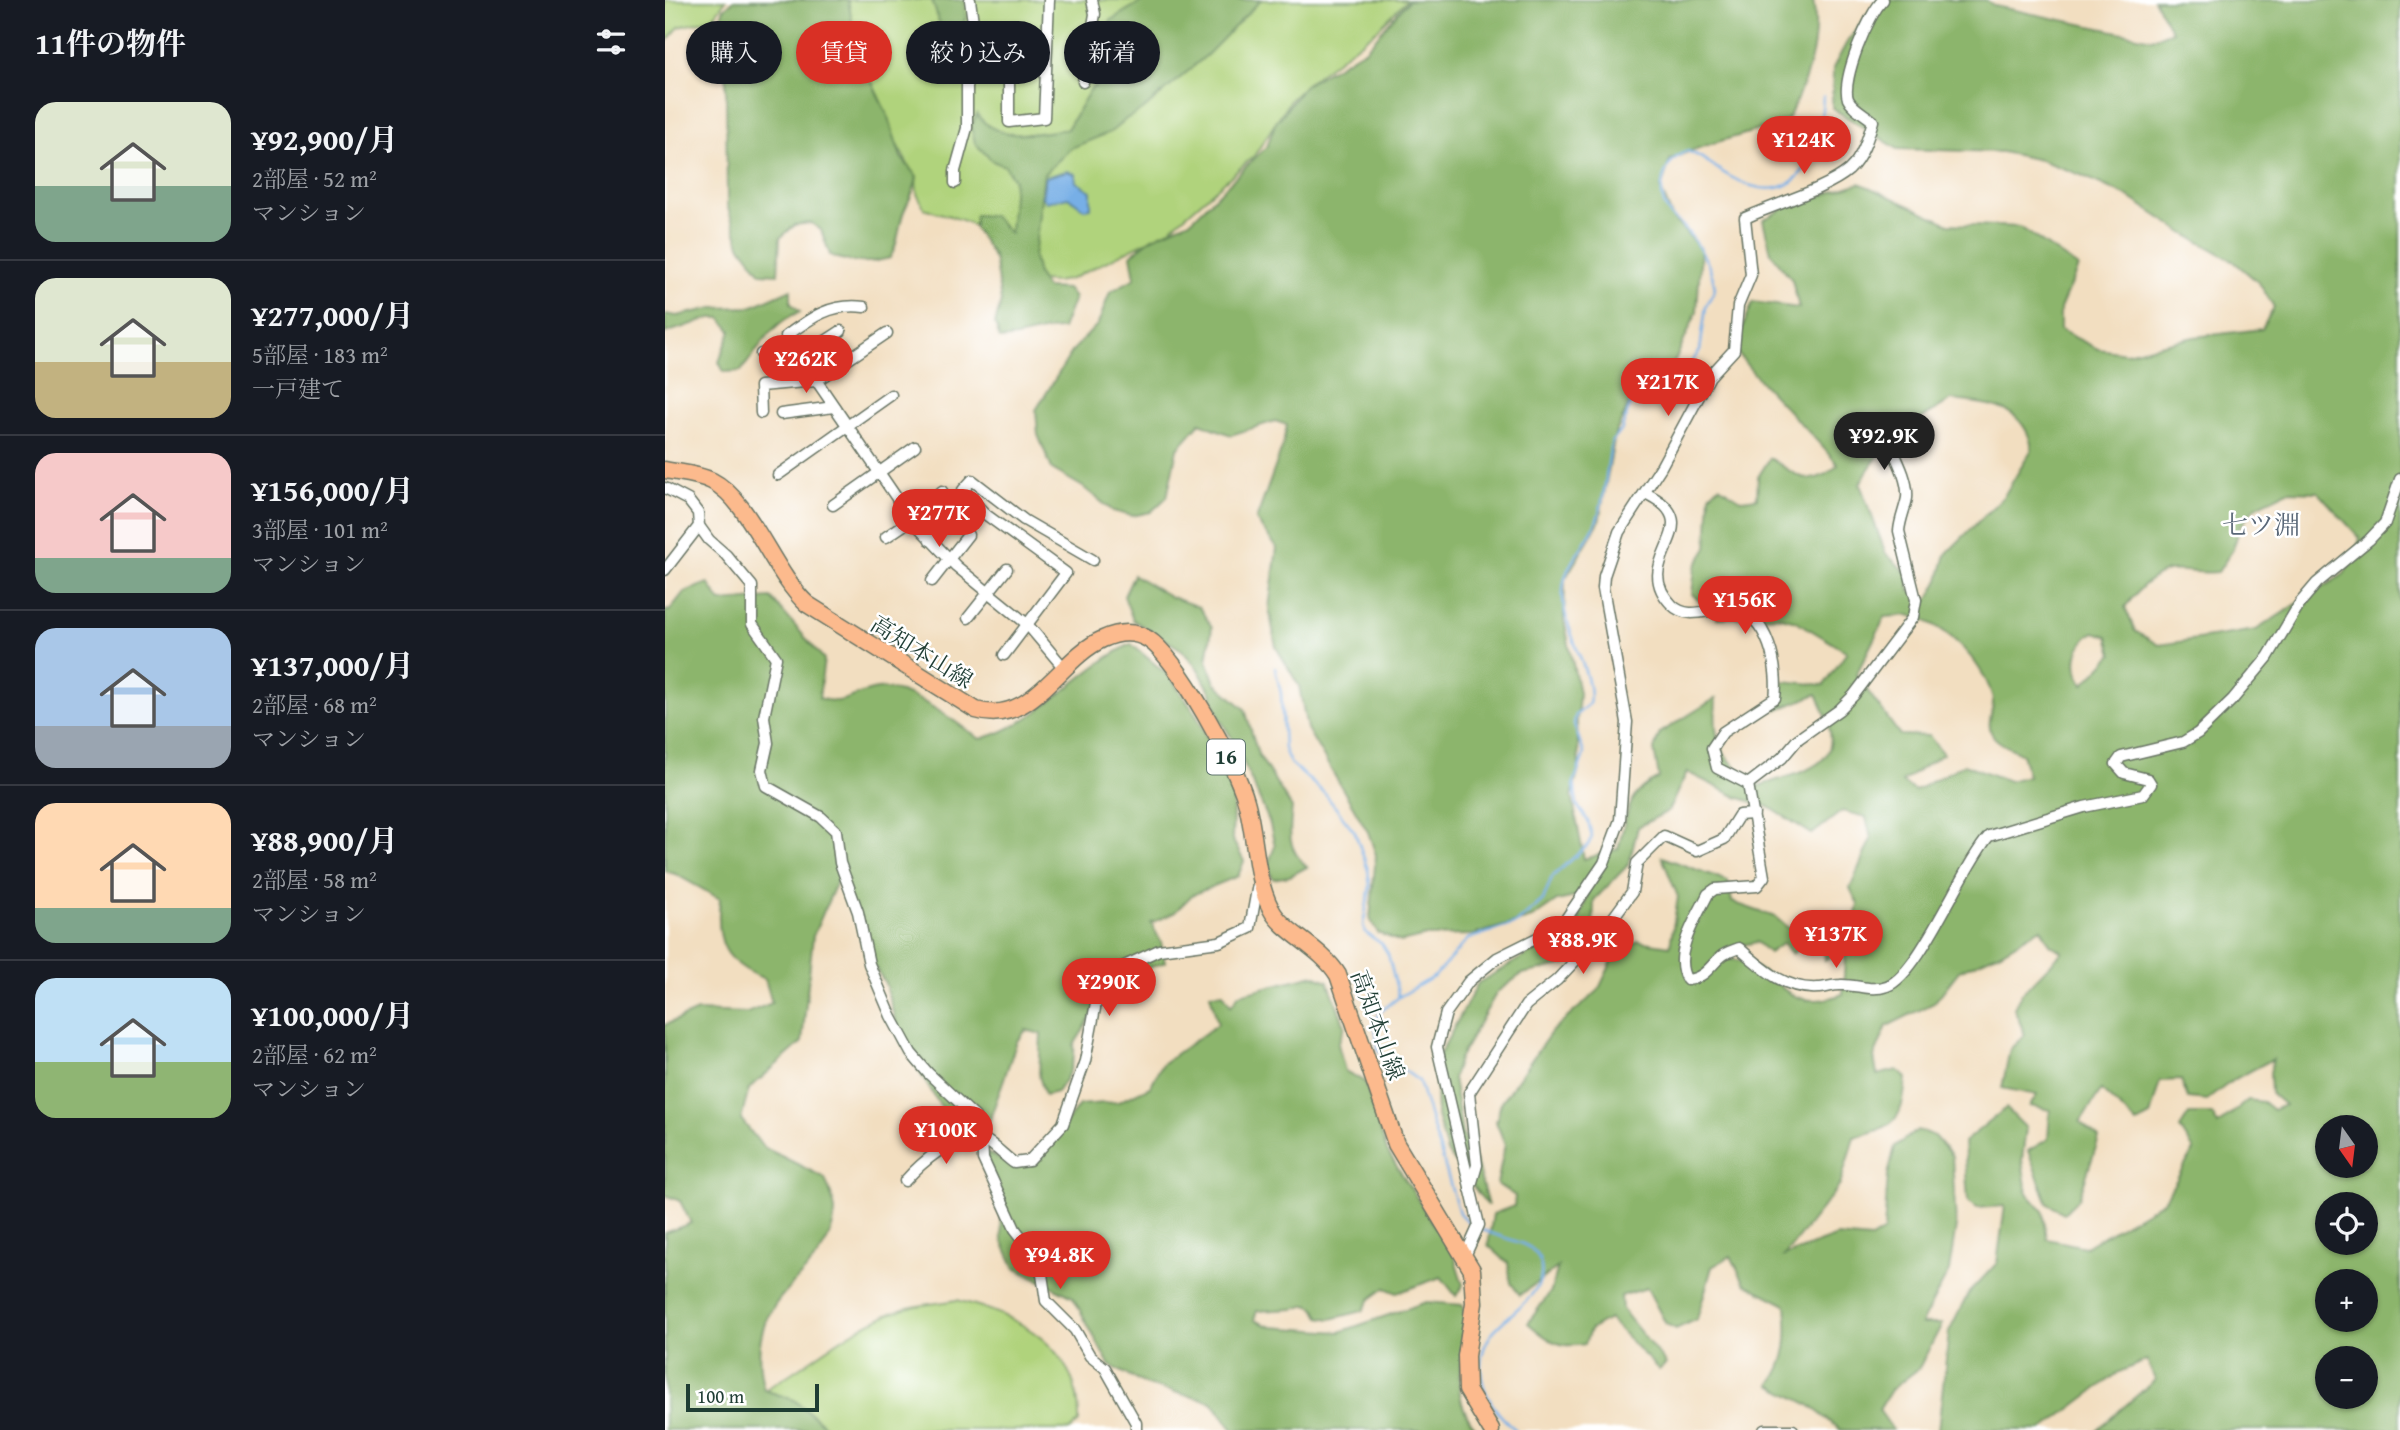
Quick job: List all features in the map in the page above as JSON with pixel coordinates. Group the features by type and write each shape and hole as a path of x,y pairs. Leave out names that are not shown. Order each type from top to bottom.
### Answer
{"main road":[{"name":"高知本山線","path":"665,470 712,481 724,490 737,503 785,581 807,604 959,702 986,713 1009,711 1031,699 1089,647 1113,634 1138,634 1160,649 1179,674 1240,784 1271,910 1329,961 1338,975 1396,1144 1411,1173 1465,1256 1474,1284 1472,1325 1466,1356 1467,1390 1491,1430"}],"street":[{"path":"970,0 973,21"},
{"path":"1048,21 1049,0"},
{"path":"1092,0 1094,21"},
{"path":"1465,1256 1478,1230 1437,1047 1438,1032 1446,1013 1468,981 1497,958 1553,930 1566,919 1604,863 1620,820 1625,788 1627,722 1603,588 1619,532 1645,493 1710,376 1734,350 1738,306 1751,275 1745,218 1849,169 1868,139 1873,121 1852,105 1846,92 1860,38 1883,0"},
{"path":"955,183 955,171 967,128 968,84"},
{"path":"1009,84 1009,122 1044,118 1045,84"},
{"path":"864,307 845,304 817,313 786,336 911,519 949,560 987,595 1027,624 1064,668"},
{"path":"761,354 799,354 841,331"},
{"path":"761,413 760,386 816,381 887,333"},
{"path":"778,475 891,395"},
{"path":"781,414 834,407"},
{"path":"1748,784 1782,758 1798,739 1839,710 1854,695 1913,617 1916,600 1898,520 1907,499 1906,486 1887,437"},
{"path":"833,505 915,447"},
{"path":"1748,784 1764,877 1757,886 1715,889 1708,894 1684,947 1683,966 1687,979 1697,979 1708,972 1723,955 1739,948 1769,974 1804,987 1841,985 1869,990 1895,983 1943,914 1989,836 2084,807 2143,794 2148,790 2151,784 2148,779 2124,773 2116,764 2121,757 2183,742 2198,733 2233,699 2268,657 2300,603 2317,583 2369,540 2385,523 2400,479"},
{"path":"1004,655 1066,573 985,514 963,490 972,480 1024,520 1093,560"},
{"path":"666,490 688,500 698,513 699,526 752,586 752,624 776,658 764,717 768,743 762,770 766,786 821,817 836,831 840,863 857,912 869,964 891,1016 911,1053 975,1118 982,1138 983,1159 1015,1229 1041,1261 1046,1301 1075,1330 1090,1356 1105,1368 1136,1423 1136,1430"},
{"path":"885,537 911,519 942,491"},
{"path":"1645,493 1664,502 1671,509 1675,523 1658,571 1661,590 1671,604 1686,613 1736,609 1751,617 1769,644 1776,674 1776,698 1723,732 1712,748 1717,768 1748,784"},
{"path":"930,540 952,516"},
{"path":"665,570 699,526"},
{"path":"932,580 968,535"},
{"path":"968,618 1007,569"},
{"path":"1470,1190 1477,1165 1469,1093 1526,1005 1557,981 1605,929 1632,892 1637,863 1664,836 1697,851 1724,839 1739,814 1754,814"},
{"path":"905,1181 937,1153 955,1143 982,1138 1014,1163 1029,1161 1063,1124 1085,1061 1100,982 1117,968 1159,950 1219,942 1250,928 1261,873"},
{"path":"1764,1430 1793,1430"}],"green space":[{"path":"665,0 726,0 712,19 686,21 686,25 679,27 665,43"},
{"path":"734,0 848,0 852,21 796,21 796,84 873,84 887,114 901,157 917,177 890,258 860,262 830,255 821,230 811,223 795,225 780,238 778,274 761,273 740,245 727,205 726,84 782,84 782,21 721,21 723,10"},
{"path":"843,0 1407,0 1378,29 1291,99 1254,156 1168,231 1071,279 1056,282 1008,279 975,227 966,221 924,208 917,194 916,179 891,134 885,109 866,84 892,84 892,21 848,21"},
{"path":"932,0 963,0 964,21 939,21"},
{"path":"1144,0 1261,0 1208,54 1144,109 1111,132 1071,148 1044,174 1034,257 1038,275 1046,288 1067,289 1074,298 1062,329 1000,339 995,324 1001,301 994,257 975,229 975,215 993,216 1010,233 1014,180 1005,166 992,161 975,143 971,126 977,114 985,123 1006,133 1030,134 1067,129 1090,90 1098,84 1160,84 1160,21 1111,20"},
{"path":"1409,0 1813,0 1813,47 1801,90 1788,119 1670,160 1661,189 1673,219 1701,249 1697,311 1675,361 1653,377 1628,406 1615,434 1599,522 1565,579 1564,620 1579,693 1579,769 1572,796 1584,859 1618,849 1626,816 1634,798 1648,784 1659,778 1654,749 1660,733 1716,698 1716,729 1722,750 1735,766 1758,786 1812,767 1823,760 1829,749 1831,736 1817,694 1776,710 1783,681 1824,685 1847,652 1796,621 1778,616 1717,618 1692,594 1695,567 1707,548 1710,495 1719,486 1741,500 1757,498 1758,477 1770,458 1796,475 1811,479 1828,473 1838,465 1758,379 1734,348 1753,302 1799,308 1792,280 1771,253 1763,220 1786,207 1860,183 1949,224 2020,227 2078,267 2060,309 2060,330 2098,349 2126,353 2194,337 2262,329 2274,307 2259,283 2232,260 2185,234 2127,196 2081,175 2040,160 2002,152 1898,149 1832,108 1833,68 1847,42 1878,0 1986,0 1995,6 2152,39 2172,31 2154,0 2400,0 2400,1430 2097,1430 2155,1380 2147,1360 2119,1372 2042,1430 1938,1430 1949,1332 1968,1294 1997,1263 2005,1206 1977,1208 1968,1202 1964,1142 2006,1108 2026,1128 2022,1160 2027,1193 2043,1211 2047,1239 2085,1247 2164,1201 2194,1150 2180,1128 2189,1114 2212,1114 2218,1125 2248,1100 2263,1102 2273,1110 2285,1105 2271,1093 2270,1073 2273,1059 2233,1080 2207,1100 2188,1098 2181,1080 2160,1081 2150,1116 2137,1123 2101,1090 2080,1122 2099,1138 2079,1198 2064,1213 2048,1204 2028,1151 2048,1139 2050,1110 2030,1106 2037,1095 2002,1088 2010,1049 2025,1035 2014,1008 2021,994 2062,952 2050,944 2041,928 1999,953 1959,971 1934,1003 1887,1026 1874,1057 1877,1075 1897,1070 1906,1078 1899,1113 1888,1125 1854,1137 1840,1185 1784,1256 1837,1236 1871,1239 1884,1231 1888,1175 1895,1146 1918,1130 1935,1136 1952,1156 1956,1226 1949,1271 1921,1324 1942,1324 1919,1368 1891,1390 1879,1410 1893,1430 1841,1430 1808,1404 1770,1385 1781,1366 1786,1347 1786,1305 1745,1284 1731,1256 1712,1267 1697,1319 1676,1329 1666,1324 1647,1288 1621,1296 1622,1309 1666,1364 1659,1370 1609,1319 1590,1330 1585,1344 1576,1345 1554,1342 1528,1323 1551,1291 1558,1267 1520,1295 1511,1283 1508,1263 1488,1245 1493,1214 1514,1206 1515,1196 1497,1184 1505,1144 1496,1122 1501,1103 1552,1031 1598,991 1612,961 1638,941 1670,946 1678,897 1662,857 1728,881 1732,902 1775,917 1788,928 1820,923 1839,929 1826,939 1809,940 1792,954 1783,943 1769,953 1757,942 1732,947 1729,959 1760,970 1792,995 1822,1000 1843,994 1845,955 1838,951 1825,960 1824,949 1852,934 1858,904 1850,888 1871,839 1866,817 1842,811 1812,834 1769,807 1737,797 1687,772 1668,811 1638,827 1629,864 1594,900 1593,934 1587,945 1565,965 1522,974 1497,992 1459,1059 1453,1078 1462,1133 1477,1165 1488,1206 1447,1152 1437,1116 1435,1063 1478,983 1577,926 1588,894 1557,901 1532,918 1472,935 1426,936 1401,942 1378,933 1370,919 1376,855 1368,832 1307,729 1299,686 1276,647 1269,608 1277,548 1256,520 1283,445 1287,425 1275,421 1231,435 1200,423 1177,449 1167,497 1151,512 1132,516 1113,511 1083,487 1052,469 1038,435 1036,410 1073,350 1098,324 1110,292 1135,278 1131,255 1152,238 1192,220 1267,146 1275,124 1305,85 1366,49","holes":["1951,400 1979,403 2013,415 2022,423 2032,449 2004,496 1946,554 1939,580 1928,600 1910,591 1908,574 1886,554 1860,484 1888,445 1923,417","2288,491 2318,492 2360,538 2355,556 2344,574 2256,630 2159,645 2135,631 2125,607 2143,586 2168,571 2218,572 2233,549 2240,527 2255,507","1907,615 1921,619 1947,634 1970,656 1992,695 1991,732 2000,742 2022,754 2028,776 2009,781 1964,764 1915,791 1902,782 1943,754 1929,736 1900,735 1856,675 1885,617","2094,632 2108,636 2113,654 2083,685 2076,663 2079,649"]},
{"path":"791,289 791,303 800,312 790,316 774,329 741,371 724,372 719,362 731,331 721,318 711,318 665,333 665,314 677,316 713,308 751,307"},
{"path":"1134,575 1171,597 1199,607 1212,627 1207,661 1215,683 1245,709 1258,754 1292,808 1291,841 1296,854 1307,867 1290,876 1273,879 1267,867 1275,846 1269,821 1236,745 1220,719 1211,693 1198,669 1182,650 1133,620 1124,596"},
{"path":"708,583 721,602 771,598 824,659 819,698 835,701 877,689 889,689 931,706 980,739 1021,722 1111,655 1131,644 1169,676 1197,716 1214,754 1230,773 1234,783 1232,839 1244,861 1238,876 1192,895 1174,913 1151,923 1161,942 1165,962 1114,980 1074,1045 1070,1070 1057,1092 1045,1095 1039,1076 1041,1034 1026,1030 1017,1041 989,1122 961,1125 941,1107 901,1042 885,983 871,961 840,874 813,936 802,1042 749,1089 741,1119 763,1147 825,1178 833,1200 835,1214 828,1238 816,1258 773,1308 763,1330 759,1356 764,1390 794,1400 830,1430 665,1430 665,1233 691,1223 680,1201 665,1195 665,1025 697,1011 747,1013 772,1003 765,979 740,966 725,949 719,927 720,899 665,871 665,610 669,611 684,592"},
{"path":"1314,975 1328,981 1345,1026 1338,1044 1345,1071 1365,1082 1387,1151 1454,1256 1463,1285 1456,1296 1441,1277 1397,1293 1385,1288 1370,1299 1363,1311 1331,1319 1320,1317 1315,1308 1308,1305 1294,1309 1257,1311 1254,1320 1271,1327 1340,1332 1426,1302 1463,1305 1465,1321 1459,1385 1467,1415 1478,1430 1233,1430 1212,1402 1147,1385 1109,1365 1073,1297 1015,1268 1002,1240 1000,1196 984,1151 1009,1164 1037,1163 1079,1105 1118,1102 1150,1087 1162,1064 1218,1024 1210,994 1223,993 1231,1006 1239,994"},
{"path":"957,1300 1003,1315 1043,1339 1058,1355 1070,1374 1077,1396 1079,1422 1070,1430 830,1430 794,1400 764,1390 867,1324 910,1307"}],"water":[{"path":"1067,171 1075,174 1076,182 1091,191 1091,208 1084,209 1068,197 1046,202 1042,197 1045,177"}],"waterway":[{"path":"1516,1430 1489,1398 1483,1385 1481,1359 1493,1332 1536,1289 1541,1279 1537,1255 1523,1244 1479,1228 1459,1213 1419,1081 1384,1056 1378,1048 1375,1024 1380,1012 1399,997 1435,976 1468,939 1517,923 1543,900 1552,877 1588,845 1592,837 1588,821 1577,805 1574,783 1584,754 1574,724 1576,715 1589,704 1590,693 1567,621 1564,581 1567,571 1597,520 1612,441 1621,431 1630,405 1654,380 1686,369 1700,351 1706,306 1715,289 1708,264 1699,248 1666,207 1663,179 1672,162 1687,151 1729,176 1753,186 1773,189 1789,184 1801,173 1810,158 1817,139 1823,97"},
{"path":"1275,668 1281,693 1284,749 1290,763 1324,793 1355,832 1368,870 1370,886 1363,925 1366,933 1382,944 1388,954 1399,997"}],"district":[{"name":"七ツ淵","path":"2261,525"}]}
